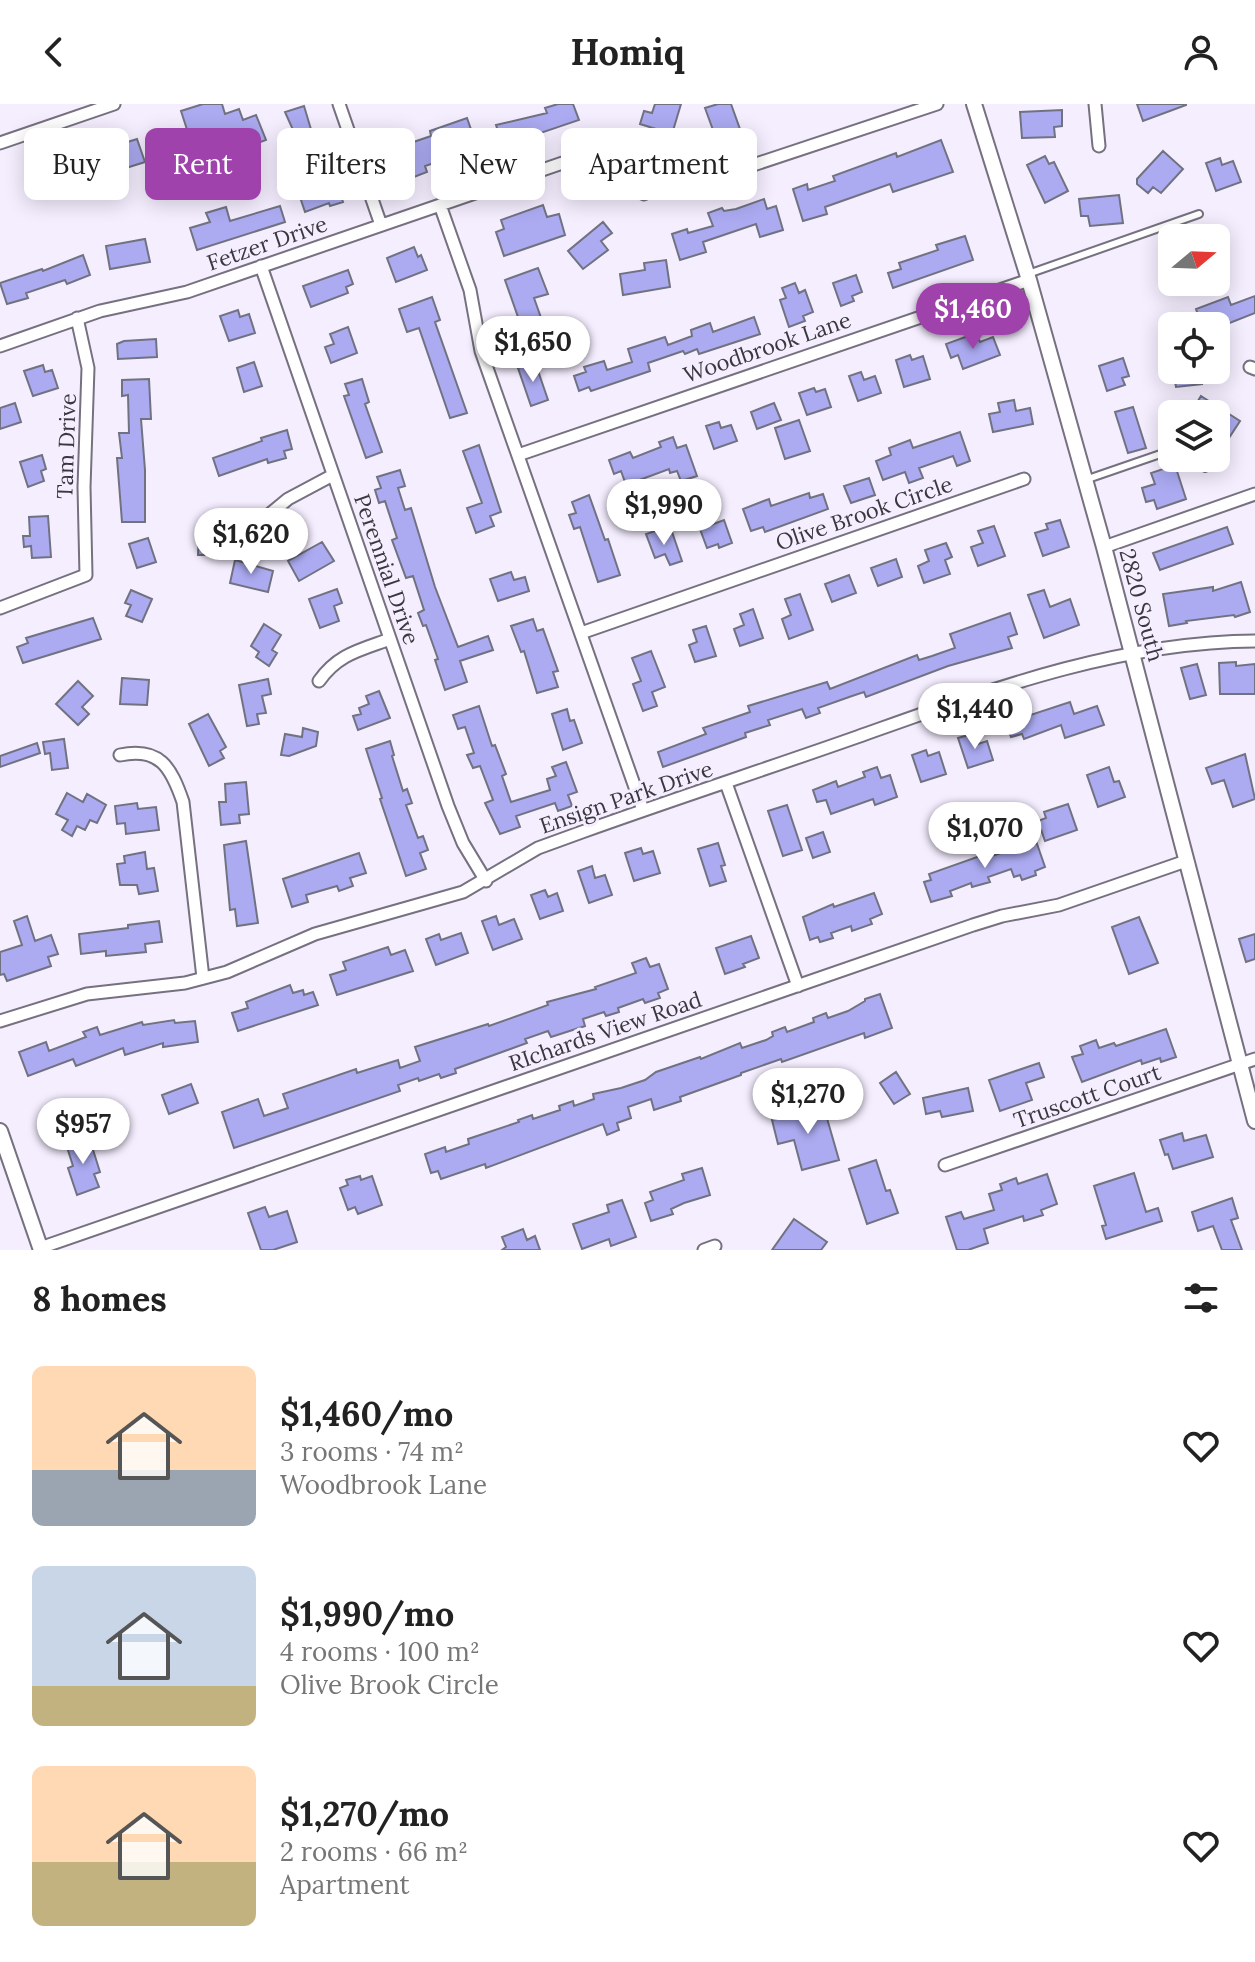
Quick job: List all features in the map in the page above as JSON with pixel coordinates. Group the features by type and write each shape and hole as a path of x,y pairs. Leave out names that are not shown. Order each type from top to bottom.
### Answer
{"street":[{"path":"0,143 114,104"},
{"path":"339,104 381,225"},
{"name":"Fetzer Drive","path":"757,164 937,104"},
{"name":"2820 South","path":"974,104 1029,277 1186,861 1248,1061 1255,1121"},
{"path":"1095,104 1099,146"},
{"name":"Fetzer Drive","path":"0,346 121,305 187,292 561,163"},
{"path":"440,205 470,290 481,351 643,810"},
{"name":"Perennial Drive","path":"261,266 448,806 463,843 486,881"},
{"name":"Woodbrook Lane","path":"518,455 1029,277"},
{"name":"Tam Drive","path":"0,608 86,575 84,487 88,368 77,318"},
{"path":"265,518 288,499 333,475"},
{"name":"Olive Brook Circle","path":"581,633 1024,479"},
{"path":"1104,547 1255,494"},
{"path":"319,681 329,666 343,656 390,639"},
{"name":"Ensign Park Drive","path":"0,1021 87,994 185,983 227,972 315,934 440,900 486,881 538,848 992,690 1097,659 1132,652 1208,641 1255,641"},
{"path":"120,755 135,752 153,754 175,780 183,802 203,978"},
{"path":"726,783 798,986"},
{"name":"RIchards View Road","path":"41,1249 973,925 1059,905 1186,861"},
{"name":"Truscott Court","path":"945,1165 1248,1061"},
{"path":"0,1131 41,1249"}],"lane":[{"path":"1029,277 1199,214"},
{"path":"1085,480 1158,455"}],"building":[{"path":"203,104 222,104 225,114 239,109 243,120 256,115 266,140 261,142 261,128 186,128 181,111"},
{"path":"573,104 579,120 545,131 545,128 497,128 496,125 547,113 545,108"},
{"path":"655,104 681,104 674,128 653,128 640,124 644,111 652,113"},
{"path":"731,104 740,128 712,128 705,108"},
{"path":"1137,104 1186,104 1186,105 1143,121"},
{"path":"304,106 311,128 292,128 285,112"},
{"path":"1062,110 1062,126 1054,127 1055,137 1022,138 1020,112"},
{"path":"467,118 470,128 439,128"},
{"path":"431,136 431,164 425,166 427,172 415,177 415,141"},
{"path":"137,139 145,162 129,167 129,142"},
{"path":"941,140 953,172 893,192 890,184 825,207 827,214 803,221 793,189 807,184 808,190 835,181 833,176"},
{"path":"1163,151 1183,169 1161,193 1153,187 1148,193 1137,184 1137,179"},
{"path":"1045,156 1049,164 1054,162 1068,191 1045,203 1027,165"},
{"path":"1220,158 1222,165 1233,161 1241,182 1216,191 1206,163"},
{"path":"1119,195 1123,223 1090,226 1088,216 1081,216 1079,199"},
{"path":"764,199 767,209 776,206 783,230 760,237 756,224 703,242 706,252 680,260 672,234 713,226 708,213 722,208 724,211 736,209"},
{"path":"301,200 343,202 330,206 329,203 305,212"},
{"path":"543,205 547,217 559,214 565,235 504,256 496,232 504,229 501,220"},
{"path":"280,206 285,222 197,250 190,228 210,222 206,213 226,207 230,221"},
{"path":"603,222 612,233 601,241 608,250 583,269 568,251"},
{"path":"965,236 973,260 893,288 888,273 901,269 899,263 938,250 936,245"},
{"path":"145,239 150,262 110,269 106,246"},
{"path":"414,247 427,270 396,282 387,258"},
{"path":"83,255 90,275 67,284 65,280 26,293 28,298 7,304 0,283"},
{"path":"666,260 670,287 623,295 620,274 645,270 644,263"},
{"path":"538,268 548,294 534,298 550,343 525,352 520,339 525,337 505,280"},
{"path":"348,270 353,284 346,287 348,293 311,307 303,286"},
{"path":"856,275 862,292 852,296 854,301 841,306 833,283"},
{"path":"795,283 799,293 805,290 813,312 803,316 805,321 789,327 780,300 786,298 782,288"},
{"path":"1255,296 1255,313 1230,323 1230,312 1197,312 1196,309 1228,297 1231,305"},
{"path":"432,297 440,320 435,322 467,413 450,418 419,328 407,332 399,309"},
{"path":"238,310 240,317 249,314 255,333 229,341 220,316"},
{"path":"754,317 760,334 699,354 697,349 685,354 683,351 648,363 650,371 591,391 589,387 579,391 574,376 586,372 584,367 604,361 607,370 632,362 628,349 665,337 668,345 692,336 691,330 710,323 713,332"},
{"path":"348,327 357,353 331,363 325,347 334,344 330,334"},
{"path":"968,336 970,341 978,338 980,342 993,337 1000,355 963,369 958,355 951,358 946,344"},
{"path":"156,339 157,357 118,359 117,344"},
{"path":"910,355 912,360 923,356 930,379 904,387 896,360"},
{"path":"1123,358 1129,376 1122,378 1125,385 1107,391 1099,366"},
{"path":"254,362 262,386 244,392 237,368"},
{"path":"535,362 548,400 531,406 518,368"},
{"path":"43,365 45,372 52,370 58,388 33,396 24,371"},
{"path":"861,372 864,380 875,376 881,393 858,401 849,376"},
{"path":"149,379 151,419 141,419 145,522 122,522 117,458 122,458 119,433 129,433 128,395 122,396 122,380"},
{"path":"362,379 369,402 365,404 382,452 366,458 344,396 349,395 345,384"},
{"path":"814,388 816,392 825,389 831,407 807,415 799,393"},
{"path":"1014,400 1016,411 1030,408 1033,424 993,432 989,414 1000,412 998,403"},
{"path":"15,403 21,422 0,429 0,408"},
{"path":"774,403 781,420 757,429 751,412"},
{"path":"1133,407 1146,448 1128,453 1115,412"},
{"path":"1230,415 1240,421 1230,436"},
{"path":"799,420 810,451 785,459 775,428"},
{"path":"719,422 721,428 731,425 737,441 714,449 706,426"},
{"path":"287,430 292,449 284,451 286,458 268,463 267,459 219,476 213,458"},
{"path":"960,432 970,461 957,466 953,456 919,468 923,478 909,483 905,472 883,480 876,461 891,455 889,448 910,440 913,448"},
{"path":"673,437 677,448 686,445 697,476 681,481 677,471 670,473 669,469 626,485 621,471 614,474 609,460 630,452 633,458 661,447 659,442"},
{"path":"479,445 501,512 490,516 494,526 476,533 467,508 482,503 463,451"},
{"path":"42,455 46,469 41,471 44,481 28,487 20,462"},
{"path":"400,470 405,486 398,488 405,510 411,508 435,587 458,647 488,636 493,650 460,661 467,682 445,690 435,660 438,659 426,625 423,626 418,613 424,610 413,576 406,578 392,540 397,538 385,501 379,503 375,490 381,488 377,477"},
{"path":"1177,472 1186,499 1157,509 1154,500 1146,502 1142,488 1155,484 1151,473"},
{"path":"869,478 875,495 851,503 844,486"},
{"path":"809,493 810,498 823,494 828,509 765,532 763,527 751,531 743,509 769,499 771,506"},
{"path":"589,495 620,575 598,582 580,527 574,529 569,515 576,513 572,502"},
{"path":"48,516 51,557 32,558 31,546 24,547 23,536 30,536 29,517"},
{"path":"724,520 732,543 707,548 700,529"},
{"path":"1060,520 1069,547 1043,556 1035,533 1048,529 1046,524"},
{"path":"994,526 1005,556 978,566 971,547 983,543 978,531"},
{"path":"199,527 216,527 216,539 223,539 223,555 198,555"},
{"path":"1227,527 1233,544 1160,570 1153,553"},
{"path":"658,530 660,536 672,532 682,561 670,565 665,554 655,558 646,534"},
{"path":"148,538 156,562 137,568 129,544"},
{"path":"322,542 334,561 299,581 288,561"},
{"path":"946,543 952,557 945,560 950,574 924,583 918,566 929,561 925,550"},
{"path":"896,559 902,577 878,586 871,568"},
{"path":"235,560 273,571 268,592 230,583"},
{"path":"511,572 514,580 525,577 529,591 498,601 490,579"},
{"path":"849,575 856,593 832,602 825,584"},
{"path":"1241,582 1250,612 1169,626 1163,594 1213,587 1213,591"},
{"path":"337,589 342,603 334,606 339,621 320,628 309,599"},
{"path":"131,590 152,599 142,622 126,616 131,605 125,603"},
{"path":"1044,590 1050,607 1070,599 1079,625 1044,638 1028,595"},
{"path":"800,594 813,630 789,639 782,619 791,615 785,599"},
{"path":"753,609 763,638 740,646 734,629 744,625 740,614"},
{"path":"1010,613 1017,634 1008,637 1012,648 948,666 866,697 864,692 852,696 818,708 820,713 806,718 802,709 768,720 770,725 745,733 746,737 663,767 658,752 706,734 703,728 750,712 748,706 827,682 830,689 917,655 919,660 955,648 950,634"},
{"path":"93,618 101,639 23,663 17,647 28,643 26,638"},
{"path":"533,619 537,631 543,629 558,671 553,672 558,687 537,693 524,651 521,652 511,626"},
{"path":"264,624 281,635 272,650 277,653 269,666 256,657 259,652 251,646"},
{"path":"706,626 716,656 695,662 689,645 697,642 693,630"},
{"path":"651,651 665,687 652,692 657,706 643,711 633,684 641,681 632,658"},
{"path":"1236,662 1236,666 1255,664 1255,694 1220,694 1219,663"},
{"path":"1197,664 1206,695 1190,699 1181,668"},
{"path":"122,678 149,680 147,705 120,704"},
{"path":"268,679 271,694 262,696 266,713 257,714 259,724 247,726 239,685"},
{"path":"78,681 93,696 82,707 89,714 78,725 56,704"},
{"path":"379,691 390,718 358,730 353,716 361,714 359,708 369,704 366,696"},
{"path":"1070,702 1074,714 1097,706 1104,725 1065,738 1061,725 1024,739 1022,734 1011,737 1006,723"},
{"path":"479,706 492,746 495,745 506,774 502,776 511,802 550,790 547,779 556,776 552,767 566,762 577,792 568,795 572,806 558,811 555,803 516,816 520,827 500,834 485,803 493,800 480,766 473,768 467,755 474,753 465,727 458,729 453,715"},
{"path":"567,709 582,743 563,750 552,714"},
{"path":"208,714 226,747 220,751 224,758 209,766 189,724"},
{"path":"303,728 318,732 316,746 289,756 281,755 285,734 302,737"},
{"path":"972,734 975,745 987,741 993,760 968,768 958,738"},
{"path":"64,739 68,768 52,770 50,753 45,754 43,742"},
{"path":"390,741 403,791 407,789 412,803 406,805 418,838 423,836 428,850 420,853 426,869 406,876 366,749"},
{"path":"37,743 40,753 0,767 0,756"},
{"path":"926,750 928,756 939,752 946,774 921,782 912,755"},
{"path":"1245,754 1255,799 1233,807 1224,780 1212,784 1206,768"},
{"path":"877,767 881,778 890,775 897,797 875,805 873,799 831,814 826,800 817,802 813,790 836,781 838,787 865,777 863,772"},
{"path":"1109,767 1114,782 1119,781 1125,797 1098,807 1087,775"},
{"path":"246,782 249,814 239,815 240,823 221,825 219,802 226,802 225,784"},
{"path":"67,793 83,802 87,794 106,805 97,823 90,820 85,830 77,826 72,836 62,830 68,820 56,814"},
{"path":"137,803 138,809 156,807 159,830 126,834 125,823 117,824 115,806"},
{"path":"1068,804 1077,830 1045,841 1038,821 1046,818 1044,812"},
{"path":"787,805 802,850 783,856 768,811"},
{"path":"823,832 830,852 813,858 806,838"},
{"path":"246,841 258,923 237,926 235,909 230,910 224,845"},
{"path":"1036,841 1045,867 1035,871 1036,875 1022,880 1020,875 1014,877 1011,869 988,877 990,882 972,887 971,883 950,891 952,896 931,902 924,882 931,880 929,874 994,851 995,855"},
{"path":"718,843 726,881 710,886 698,849"},
{"path":"641,848 643,854 653,851 660,873 634,881 625,853"},
{"path":"145,852 147,869 154,868 158,891 139,894 137,885 120,885 117,864 125,863 124,856"},
{"path":"359,853 366,873 350,878 353,886 339,891 337,886 306,895 308,902 292,907 283,879"},
{"path":"592,866 595,878 605,875 612,895 589,903 578,871"},
{"path":"545,890 548,897 557,893 563,911 540,919 531,895"},
{"path":"874,893 882,914 870,919 872,924 852,931 851,926 831,933 833,938 820,942 818,937 810,940 803,917 833,904 834,907"},
{"path":"27,916 35,941 51,935 58,954 48,957 51,966 7,981 4,974 0,975 0,952 22,945 14,921"},
{"path":"496,916 499,925 514,919 522,939 493,950 482,921"},
{"path":"1139,917 1158,963 1129,974 1112,927"},
{"path":"159,921 162,942 145,944 146,952 106,956 106,951 81,954 79,934"},
{"path":"461,933 468,953 436,965 426,939 439,934 441,940"},
{"path":"1255,934 1255,959 1246,962 1239,939"},
{"path":"751,936 759,958 725,974 716,948"},
{"path":"388,947 391,955 405,950 413,971 337,995 330,975 346,970 343,962"},
{"path":"646,958 650,967 659,964 668,989 658,993 660,998 645,1003 643,999 618,1008 619,1012 606,1016 604,1012 583,1019 585,1026 551,1037 548,1031 525,1039 527,1043 455,1069 456,1073 441,1078 439,1074 419,1081 418,1078 398,1085 400,1091 234,1148 222,1112 258,1099 264,1116 288,1108 283,1094 356,1069 357,1073 398,1060 400,1068 420,1061 415,1047 489,1026 548,1005 547,1002 596,989 636,973 632,963"},
{"path":"290,985 293,993 303,990 304,995 313,992 318,1005 238,1031 232,1013 248,1008 246,1002"},
{"path":"880,994 892,1028 865,1038 864,1033 782,1062 781,1059 654,1110 651,1099 628,1107 631,1118 617,1123 619,1130 607,1135 603,1124 486,1168 485,1164 441,1179 438,1171 431,1173 425,1154 445,1147 446,1152 469,1144 468,1139 518,1120 532,1115 533,1119 560,1110 559,1106 573,1101 574,1106 594,1099 593,1094 645,1080 656,1072 740,1043 742,1048 766,1040 773,1036 772,1032 785,1027 787,1032 814,1022 813,1018 826,1013 828,1018 848,1011 865,999"},
{"path":"174,1020 175,1023 195,1021 198,1042 163,1047 163,1043 125,1055 123,1048 76,1066 73,1059 28,1076 19,1052 46,1042 49,1051 86,1037 83,1032 97,1027 100,1035 142,1022 143,1025"},
{"path":"1166,1029 1176,1057 1142,1064 1141,1060 1082,1082 1072,1057 1083,1054 1080,1046 1096,1040 1099,1048 1114,1043 1116,1046"},
{"path":"1039,1063 1044,1077 1026,1083 1032,1100 1000,1111 989,1080"},
{"path":"896,1072 910,1094 894,1104 880,1083"},
{"path":"191,1084 198,1103 169,1114 162,1095"},
{"path":"968,1088 973,1111 942,1117 940,1111 926,1114 923,1098"},
{"path":"822,1101 839,1160 802,1170 794,1140 778,1144 772,1120 805,1111 803,1107"},
{"path":"1182,1133 1184,1141 1206,1135 1213,1157 1173,1169 1160,1140"},
{"path":"89,1137 100,1172 94,1174 99,1187 77,1195 68,1168 73,1166 66,1144"},
{"path":"876,1160 886,1191 890,1190 898,1213 867,1224 849,1169"},
{"path":"702,1168 710,1195 684,1203 671,1209 673,1214 651,1221 645,1203 653,1200 650,1192 684,1180 682,1174"},
{"path":"1134,1173 1146,1212 1158,1208 1162,1221 1106,1239 1102,1226 1106,1225 1094,1186"},
{"path":"1047,1174 1057,1204 1041,1210 1043,1215 1024,1221 1023,1216 984,1229 988,1243 968,1250 957,1250 946,1217 961,1212 964,1219 994,1210 989,1194 1002,1190 1000,1184 1016,1178 1018,1184"},
{"path":"360,1176 361,1180 372,1176 382,1205 358,1214 355,1207 348,1210 340,1188 348,1185 346,1180"},
{"path":"1232,1198 1238,1218 1231,1220 1242,1250 1222,1250 1213,1226 1198,1231 1192,1212"},
{"path":"622,1200 636,1237 611,1246 609,1239 582,1249 573,1224 609,1212 607,1205"},
{"path":"265,1207 269,1217 287,1211 297,1242 273,1250 261,1250 248,1213"},
{"path":"794,1219 827,1242 821,1250 772,1250"},
{"path":"523,1229 527,1240 535,1236 540,1250 502,1250 506,1247 502,1237"}]}
